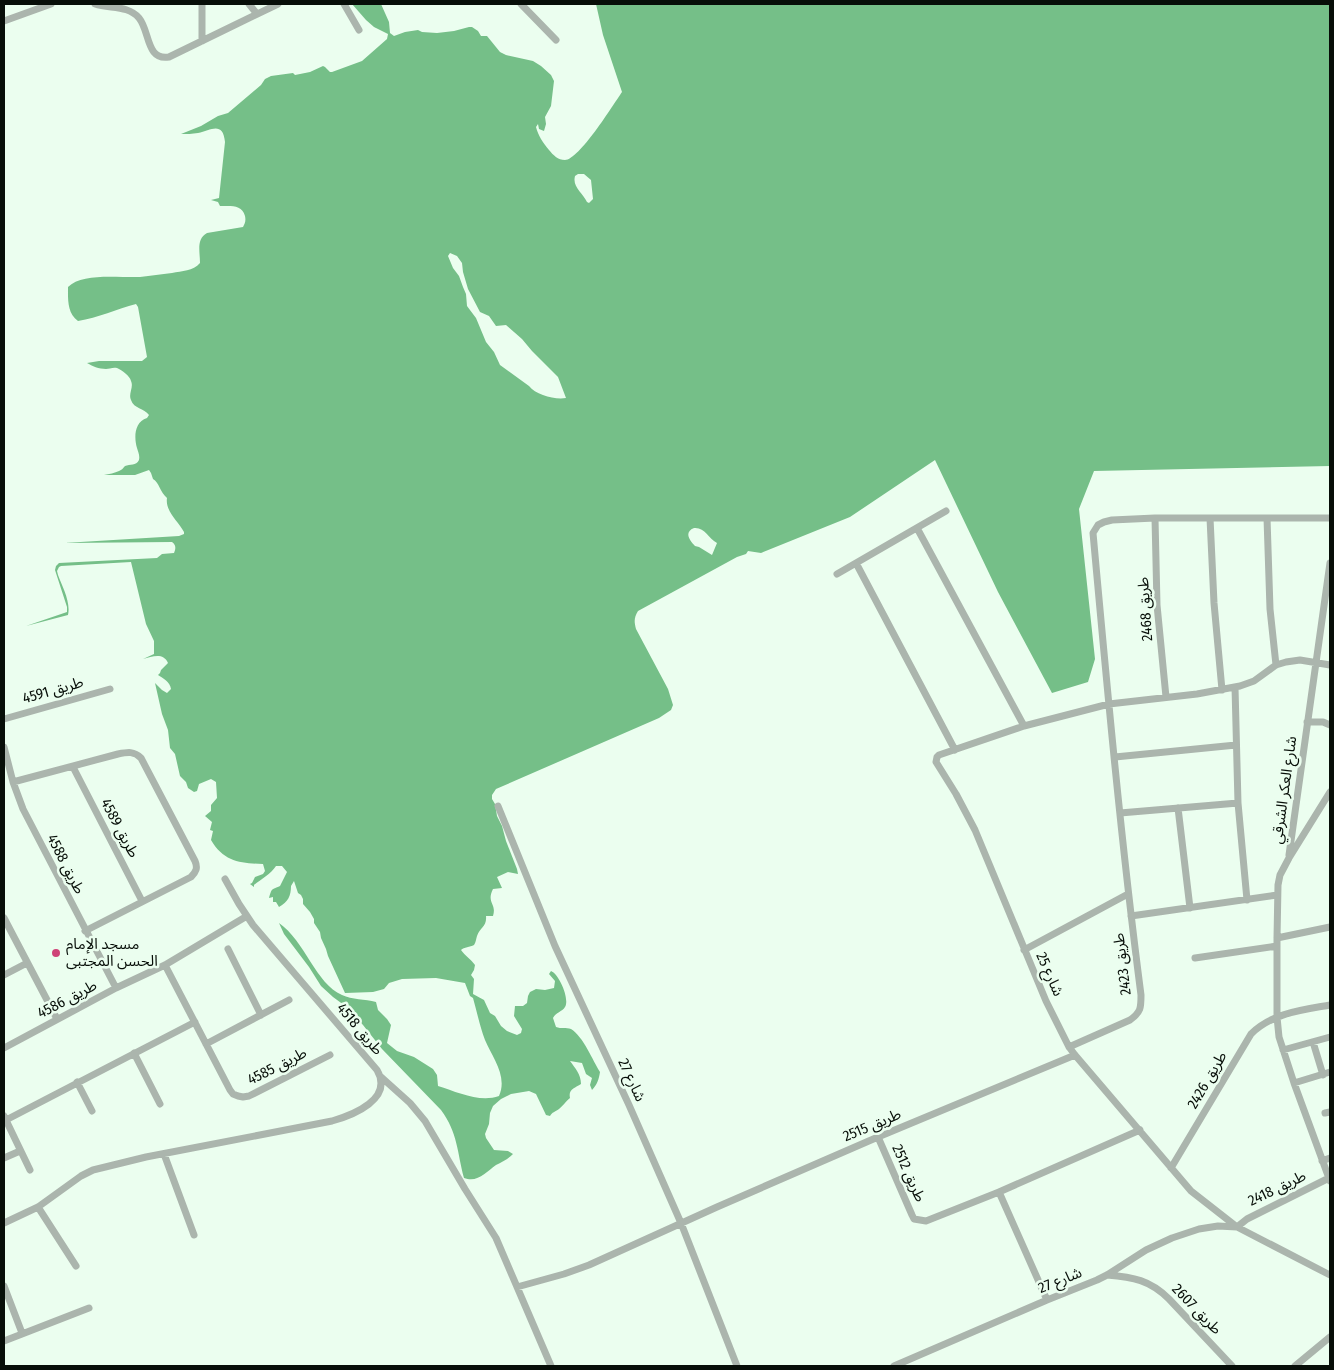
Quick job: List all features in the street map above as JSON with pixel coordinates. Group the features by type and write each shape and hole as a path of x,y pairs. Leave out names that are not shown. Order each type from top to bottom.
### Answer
{"street":[{"path":"4,21 52,4"},
{"path":"95,4 125,8 133,12 140,18 153,51 157,56 163,58 169,57 278,4"},
{"path":"202,4 202,41"},
{"path":"249,4 257,14"},
{"path":"344,4 358,30"},
{"path":"521,4 556,40"},
{"path":"837,574 946,511"},
{"path":"1155,518 1330,518"},
{"name":"طريق 2468","path":"1155,518 1157,605 1166,697"},
{"name":"طريق 2423","path":"1070,1046 1130,1020 1137,1015 1141,1007 1130,916 1092,532 1098,525 1104,522 1155,518"},
{"path":"1210,518 1214,603 1222,690"},
{"path":"1267,518 1270,609 1276,666 1293,661 1330,665"},
{"path":"916,528 1024,726"},
{"path":"856,563 955,750"},
{"name":"شارع العكر الشرقي","path":"1329,1180 1294,1083 1278,1030 1277,895 1280,875 1289,858 1330,563"},
{"name":"شارع 25","path":"1276,666 1254,681 1235,687 1109,704 1024,726 939,755 936,762 975,830 1046,1001 1075,1055 1192,1191 1237,1227 1330,1275"},
{"path":"1235,687 1238,803 1247,900"},
{"name":"طريق 4591","path":"4,719 110,688"},
{"path":"1308,722 1323,722 1330,725"},
{"path":"1115,757 1236,745"},
{"name":"طريق 4588","path":"4,747 22,809 116,988"},
{"path":"13,782 118,754 134,752 141,758 195,861 196,869 191,877 86,931"},
{"name":"طريق 4589","path":"73,766 142,902"},
{"path":"1289,858 1330,792"},
{"path":"1120,813 1238,803"},
{"name":"شارع 27","path":"498,806 555,946 629,1105 681,1223 737,1366"},
{"path":"1178,808 1190,908"},
{"name":"طريق 4518","path":"4,1223 38,1207 81,1176 93,1170 164,1154 317,1125 348,1116 364,1108 374,1099 381,1088 380,1075 247,916 225,879"},
{"path":"1024,950 1128,894"},
{"path":"1130,916 1277,895"},
{"name":"طريق 4586","path":"4,1047 116,988 165,965 247,916"},
{"path":"4,918 58,1019"},
{"path":"1195,958 1277,942 1330,927"},
{"path":"228,949 262,1014"},
{"path":"4,975 27,963"},
{"name":"طريق 4585","path":"165,965 233,1094 244,1097 257,1092 330,1054"},
{"path":"206,1044 289,1000"},
{"name":"طريق 2426","path":"1171,1168 1246,1041 1257,1028 1277,1017 1330,1004"},
{"path":"30,1170 5,1118 195,1022"},
{"path":"1283,1050 1330,1038"},
{"path":"1294,1083 1326,1074 1312,1042"},
{"path":"134,1053 160,1104"},
{"name":"طريق 2515","path":"517,1287 589,1265 878,1137 1075,1055"},
{"path":"380,1075 410,1102 425,1121 496,1238 551,1366"},
{"path":"77,1082 92,1111"},
{"name":"طريق 2512","path":"878,1137 914,1219 926,1221 1000,1192 1140,1130"},
{"path":"4,1158 20,1151"},
{"path":"164,1154 194,1236"},
{"path":"1322,1161 1330,1158"},
{"name":"طريق 2418","path":"1237,1227 1247,1219 1329,1180"},
{"path":"1000,1192 1048,1300"},
{"path":"38,1207 76,1266"},
{"name":"شارع 27","path":"894,1366 1107,1275 1146,1250 1172,1238 1199,1229 1218,1226 1237,1227"},
{"name":"طريق 2607","path":"1107,1275 1138,1279 1158,1289 1170,1299 1232,1366"},
{"path":"4,1286 22,1333"},
{"path":"4,1340 89,1308"},
{"path":"1294,1366 1330,1337"}],"shaded area":[{"path":"352,4 381,4 389,22 390,33 394,36 418,30 437,33 472,27 481,36 487,36 500,52 533,61 541,66 551,75 554,81 551,106 545,117 544,131 539,129 538,124 536,127 541,139 551,152 558,158 565,160 571,158 587,142 622,92 603,35 596,4 1330,4 1330,466 1094,471 1079,509 1095,659 1088,682 1052,693 998,592 935,460 850,517 761,553 748,551 746,554 737,557 638,611 635,620 636,629 668,689 673,705 671,710 659,718 496,789 492,799 518,874 508,872 497,877 502,888 493,889 491,894 494,908 493,916 486,916 485,923 478,933 474,945 461,950 475,965 471,975 474,979 473,994 484,1000 490,1013 495,1016 501,1026 517,1035 521,1033 522,1029 514,1016 515,1006 523,1006 527,1003 530,992 536,989 554,988 555,981 549,974 551,971 554,973 563,987 566,998 565,1007 553,1018 556,1027 571,1029 580,1037 600,1072 598,1079 592,1090 590,1085 592,1078 586,1074 582,1063 570,1061 579,1074 581,1084 572,1089 570,1098 550,1116 546,1115 536,1094 529,1091 511,1094 501,1099 493,1106 485,1134 494,1150 508,1151 513,1154 478,1178 473,1179 464,1178 454,1135 447,1118 441,1110 382,1049 348,1008 321,986 284,934 279,923 296,940 317,972 333,989 346,997 376,1002 378,1010 391,1025 387,1043 397,1051 414,1057 433,1069 437,1075 438,1086 461,1094 492,1098 499,1096 502,1081 495,1060 485,1040 473,998 470,996 465,983 436,978 402,979 389,983 384,989 373,992 345,993 328,956 320,932 310,912 303,904 303,899 298,893 294,881 285,903 279,907 276,902 273,902 273,897 269,898 272,890 280,886 287,872 282,866 276,866 254,887 250,884 255,877 263,874 265,871 263,864 233,860 221,853 216,847 211,840 213,831 210,830 212,822 205,816 211,811 211,805 217,798 216,782 211,779 199,784 197,791 194,792 188,788 186,782 180,776 175,754 170,748 168,730 162,714 155,683 167,693 171,689 168,682 158,675 168,663 160,656 143,659 154,654 154,641 146,624 131,562 59,567 57,571 67,600 68,615 26,626 67,612 55,570 59,563 157,558 162,554 174,553 175,548 172,542 64,543 179,536 184,534 170,512 167,498 153,479 149,470 135,475 104,475 117,472 125,466 138,462 139,457 135,440 136,431 140,423 149,415 132,403 130,395 132,383 125,373 117,368 106,369 87,363 99,361 142,361 147,357 138,307 136,304 78,321 70,310 68,287 82,279 140,277 191,269 200,263 199,246 201,239 207,233 243,227 245,218 241,209 235,206 220,206 218,202 211,200 219,198 225,142 222,131 216,128 198,133 181,134 228,113 261,85 265,79 271,76 293,73 295,75 310,72 323,66 332,72 362,61 387,39 388,34 374,27","holes":["584,174 591,180 593,199 589,203 578,190 575,183 575,176","450,253 457,256 462,263 468,289 480,312 489,316 496,326 506,325 522,339 558,377 566,398 551,397 536,392 500,365 494,352 486,342 476,318 467,306 466,294 448,256","694,528 701,529 717,543 712,555 693,544 688,534"]}],"place":[{"name":"مسجد الإمام الحسن المجتبى","path":"56,953"}]}
